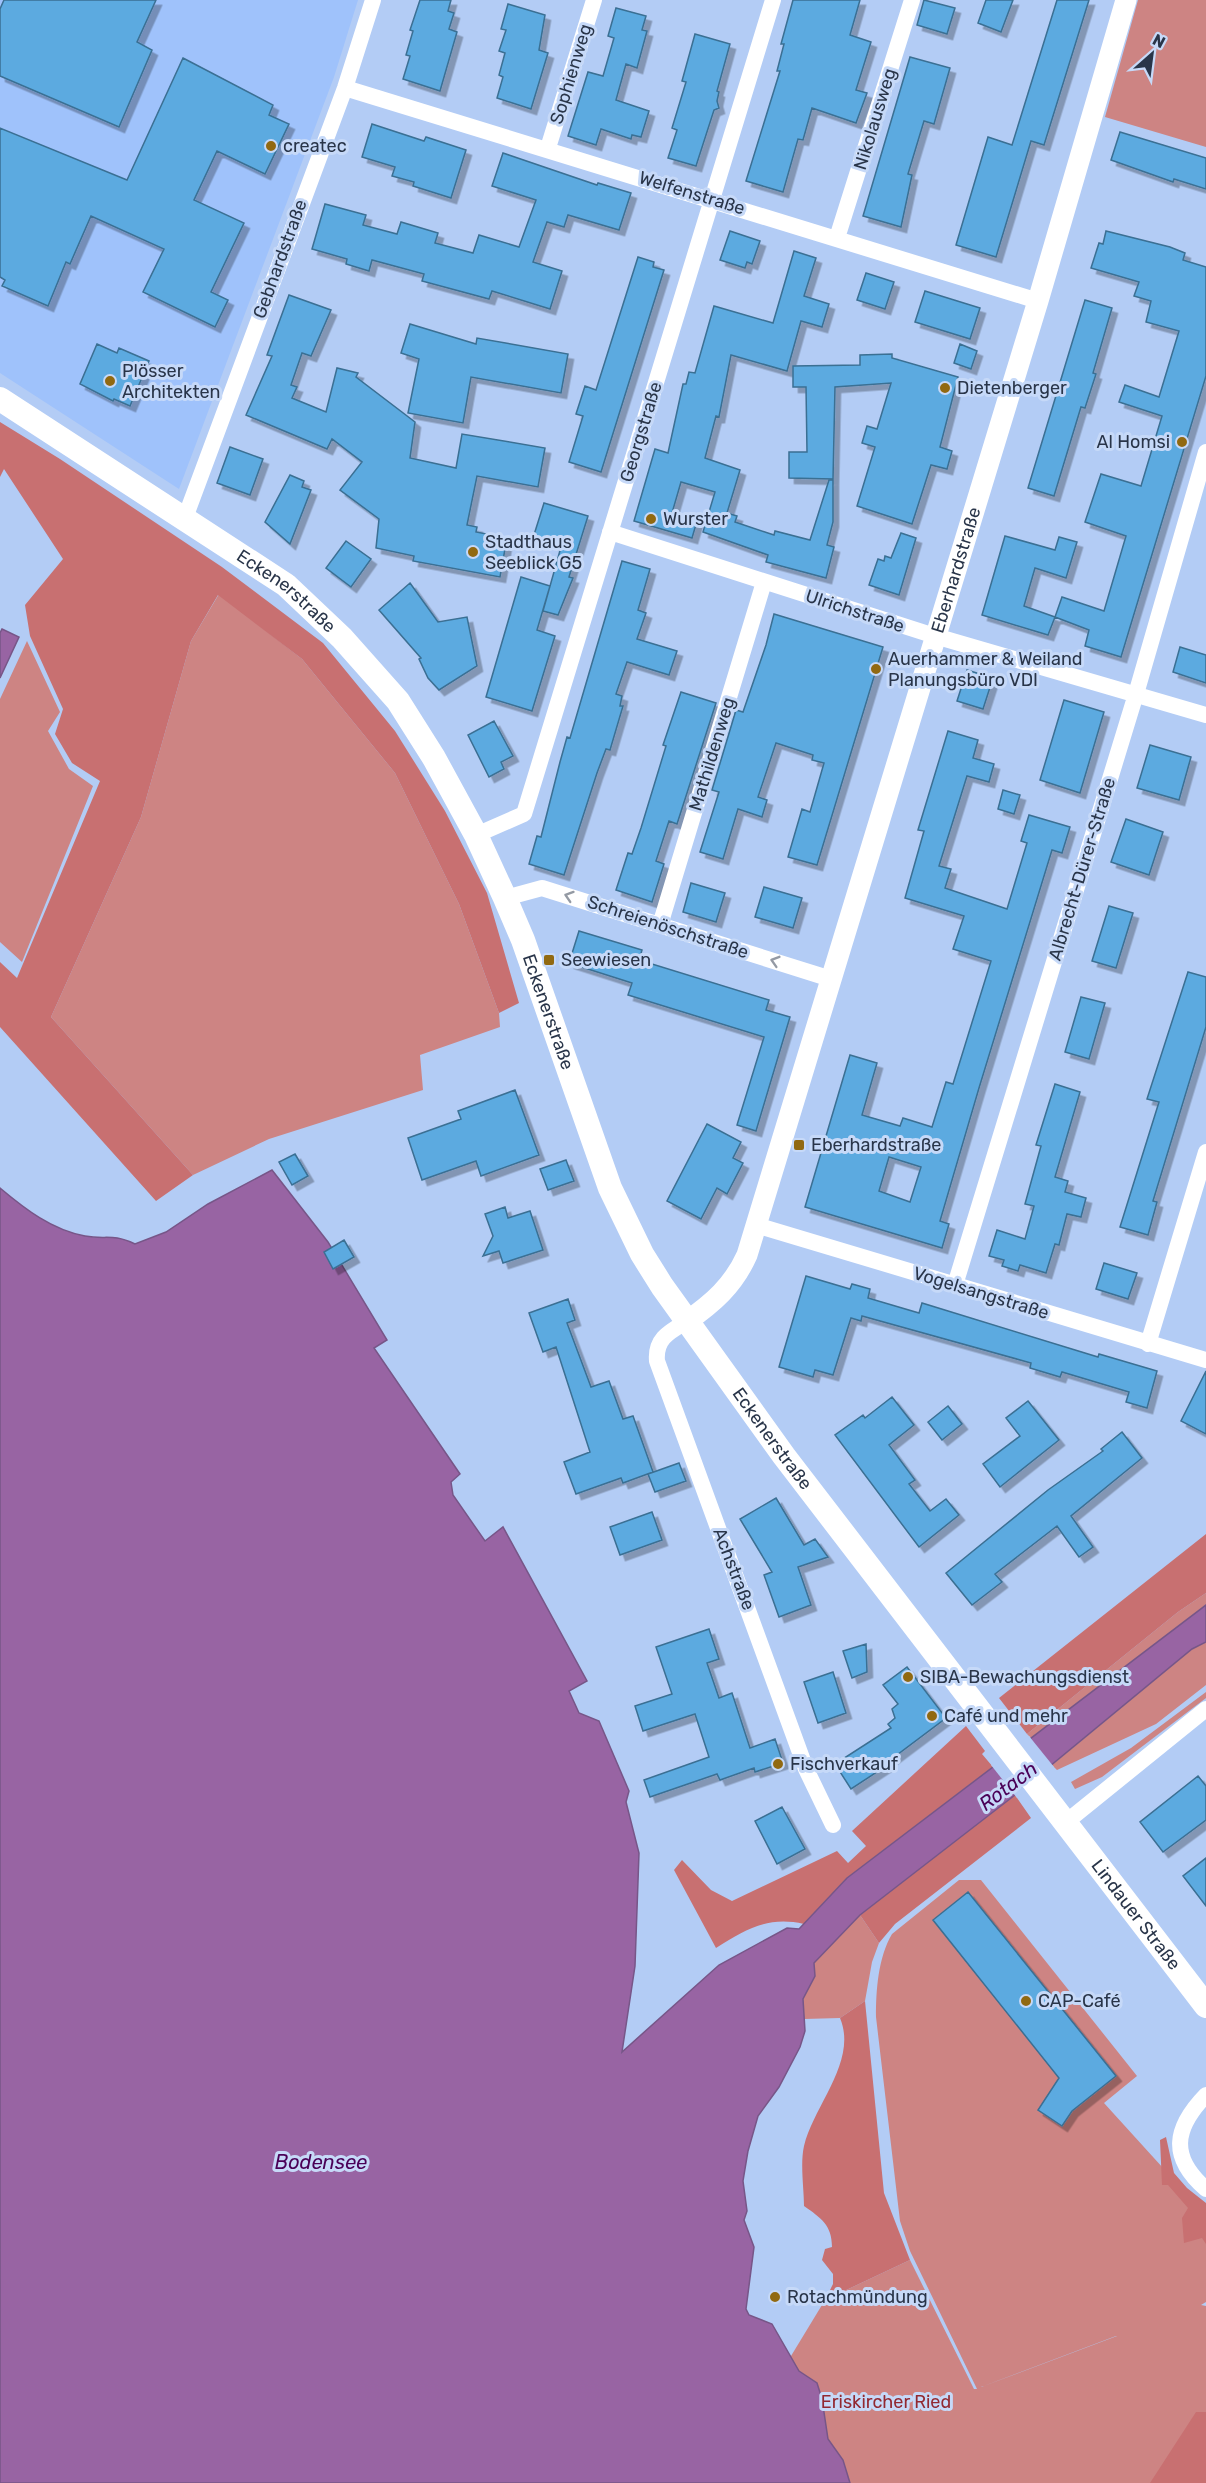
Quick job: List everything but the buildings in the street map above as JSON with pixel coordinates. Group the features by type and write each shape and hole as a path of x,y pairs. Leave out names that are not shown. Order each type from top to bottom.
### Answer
{"main road":[{"name":"Eckenerstraße","path":"0,399 286,585 342,638 398,701 434,758 476,835 505,898 523,940 610,1188 642,1254 686,1322 784,1456 997,1733"},
{"name":"Lindauer Straße","path":"997,1733 1206,2006"}],"street":[{"name":"Gebhardstraße","path":"185,518 345,88 373,0"},
{"name":"Sophienweg","path":"548,148 594,0"},
{"name":"Georgstraße","path":"476,835 524,814 773,0"},
{"name":"Nikolausweg","path":"837,238 912,0"},
{"name":"Eberhardstraße","path":"686,1322 716,1300 729,1287 747,1255 1038,301 1126,0"},
{"name":"Welfenstraße","path":"345,88 548,148 1038,301"},
{"name":"Albrecht-Dürer-Straße","path":"955,1285 1136,694 1206,452"},
{"name":"Ulrichstraße","path":"610,532 935,636 1206,715"},
{"name":"Mathildenweg","path":"660,925 764,582"},
{"name":"Schreienöschstraße","path":"505,898 542,888 831,979"},
{"path":"1149,1344 1206,1152"},
{"name":"Vogelsangstraße","path":"756,1226 1206,1360"},
{"name":"Achstraße","path":"686,1322 662,1339 656,1351 657,1361 806,1769 833,1825"},
{"path":"1065,1823 1206,1709"},
{"path":"1206,2095 1181,2128 1179,2146 1182,2162 1206,2189"}],"shaded area":[{"path":"0,0 358,0 334,77 179,489 0,373"},
{"path":"0,422 60,459 222,567 323,643 395,731 445,811 487,893 519,1003 499,1013 459,904 395,773 302,659 218,595 191,641 141,817 51,1017 193,1175 156,1201 0,1027 0,962 17,978 100,781 72,763 55,734 63,709 30,636 25,605 63,559 4,469 0,477"},
{"path":"1206,1534 1206,1593 1178,1612 1027,1734 999,1698"},
{"path":"966,1726 985,1751 982,1754 993,1767 847,1878 804,1924 768,1923 737,1935 716,1948 674,1870 682,1860 711,1890 732,1901 837,1851 848,1863 866,1846 852,1831"},
{"path":"1015,1795 1031,1818 895,1924 879,1943 860,1915"},
{"path":"865,2001 884,2193 910,2260 825,2300 833,2284 833,2274 822,2260 825,2249 832,2247 831,2239 824,2223 804,2206 803,2153 809,2130 839,2067 844,2034 840,2018"},
{"path":"1166,2137 1174,2173 1187,2188 1206,2203 1206,2244 1202,2238 1184,2243 1182,2218 1188,2208 1168,2185 1162,2185 1160,2140"},
{"path":"1196,2412 1206,2412 1206,2483 1150,2483"}],"green space":[{"path":"1138,0 1206,0 1206,147 1105,117"},
{"path":"219,594 302,659 395,773 459,904 499,1013 500,1027 420,1055 423,1090 269,1139 193,1175 51,1017 141,817 191,641"},
{"path":"27,641 60,712 48,731 69,769 93,786 22,962 0,942 0,699"},
{"path":"1206,1593 1206,1605 1031,1738 1027,1734 1178,1612"},
{"path":"1206,1642 1206,1685 1156,1724 1057,1770 1052,1765 1192,1649"},
{"path":"1206,1692 1206,1698 1102,1777 1075,1789 1071,1782 1131,1748"},
{"name":"Eriskircher Ried","path":"959,1880 981,1880 1137,2076 1104,2103 1183,2190 1206,2205 1206,2302 1201,2305 1206,2306 1206,2412 1196,2412 1206,2483 516,2483 791,2356 825,2300 910,2260 974,2389 977,2389 910,2251 900,2221 876,2017 877,1985 881,1964 892,1934","holes":["1116,2336 1117,2336 981,2387"]},
{"path":"860,1915 879,1943 872,1962 865,2001 840,2018 804,2019 803,1999 815,1976 814,1963"}],"water":[{"path":"2,629 19,637 0,678 0,633"},
{"name":"Bodensee","path":"272,1170 328,1242 387,1340 374,1348 460,1474 451,1482 453,1495 485,1541 503,1527 587,1681 569,1691 579,1713 599,1721 629,1791 626,1802 639,1853 635,1966 622,2052 719,1965 787,1928 799,1929 847,1878 1206,1605 1206,1642 1192,1649 1015,1795 860,1915 814,1963 815,1976 803,1999 805,2031 800,2047 779,2087 758,2116 748,2151 743,2181 747,2211 744,2220 754,2247 746,2309 749,2315 772,2324 799,2371 817,2383 822,2399 828,2439 843,2460 850,2483 0,2483 0,1188 29,1211 61,1229 85,1236 114,1238 135,1244 166,1232 208,1204"}],"pier":[{"path":"1029,1736 1054,1767 1017,1798 991,1765"}],"place":[{"name":"createc","path":"271,146"},
{"name":"Plösser Architekten","path":"110,381"},
{"name":"Dietenberger","path":"945,388"},
{"name":"Al Homsi","path":"1182,442"},
{"name":"Wurster","path":"651,519"},
{"name":"Stadthaus Seeblick G5","path":"473,552"},
{"name":"Auerhammer & Weiland Planungsbüro VDI","path":"876,669"},
{"name":"Seewiesen","path":"549,960"},
{"name":"Eberhardstraße","path":"799,1145"},
{"name":"SIBA-Bewachungsdienst","path":"908,1677"},
{"name":"Café und mehr","path":"932,1716"},
{"name":"Fischverkauf","path":"778,1764"},
{"name":"CAP-Café","path":"1026,2001"},
{"name":"Rotachmündung","path":"775,2297"}],"water label":[{"name":"Rotach","path":"1008,1786"}]}
